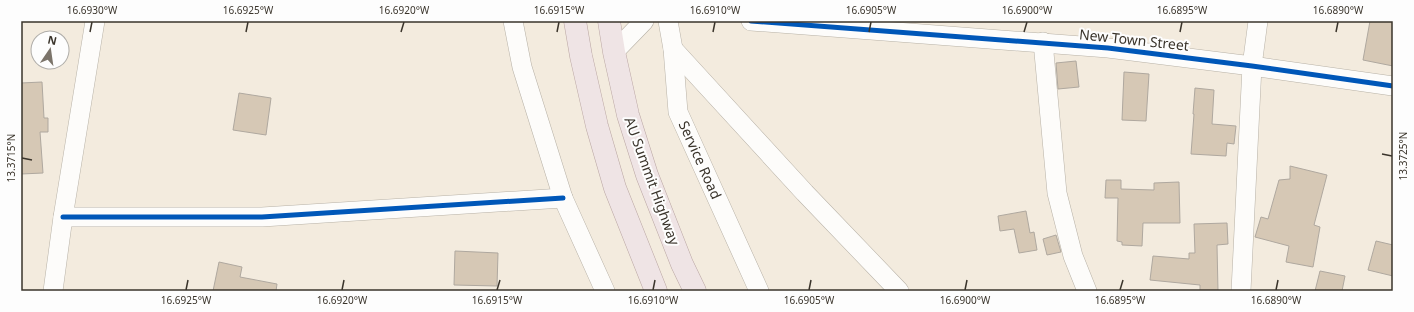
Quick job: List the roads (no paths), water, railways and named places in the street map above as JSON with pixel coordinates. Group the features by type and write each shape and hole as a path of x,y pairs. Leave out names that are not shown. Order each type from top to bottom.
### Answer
{"main road":[{"path":"575,21 581,56 597,126 615,188 656,291"},
{"name":"AU Summit Highway","path":"609,21 614,52 628,115 647,175 682,264 695,291"}],"street":[{"path":"53,291 63,217 95,21"},
{"path":"513,21 522,67 563,198 605,291"},
{"path":"614,52 644,21"},
{"name":"Service Road","path":"668,21 673,50 678,112 759,291"},
{"name":"New Town Street","path":"751,21 1108,48 1393,86"},
{"path":"1242,291 1252,66 1258,21"},
{"path":"1043,42 1057,193 1073,256 1086,291"},
{"path":"673,50 805,193 899,291"},
{"path":"63,217 262,216 563,198"}]}
